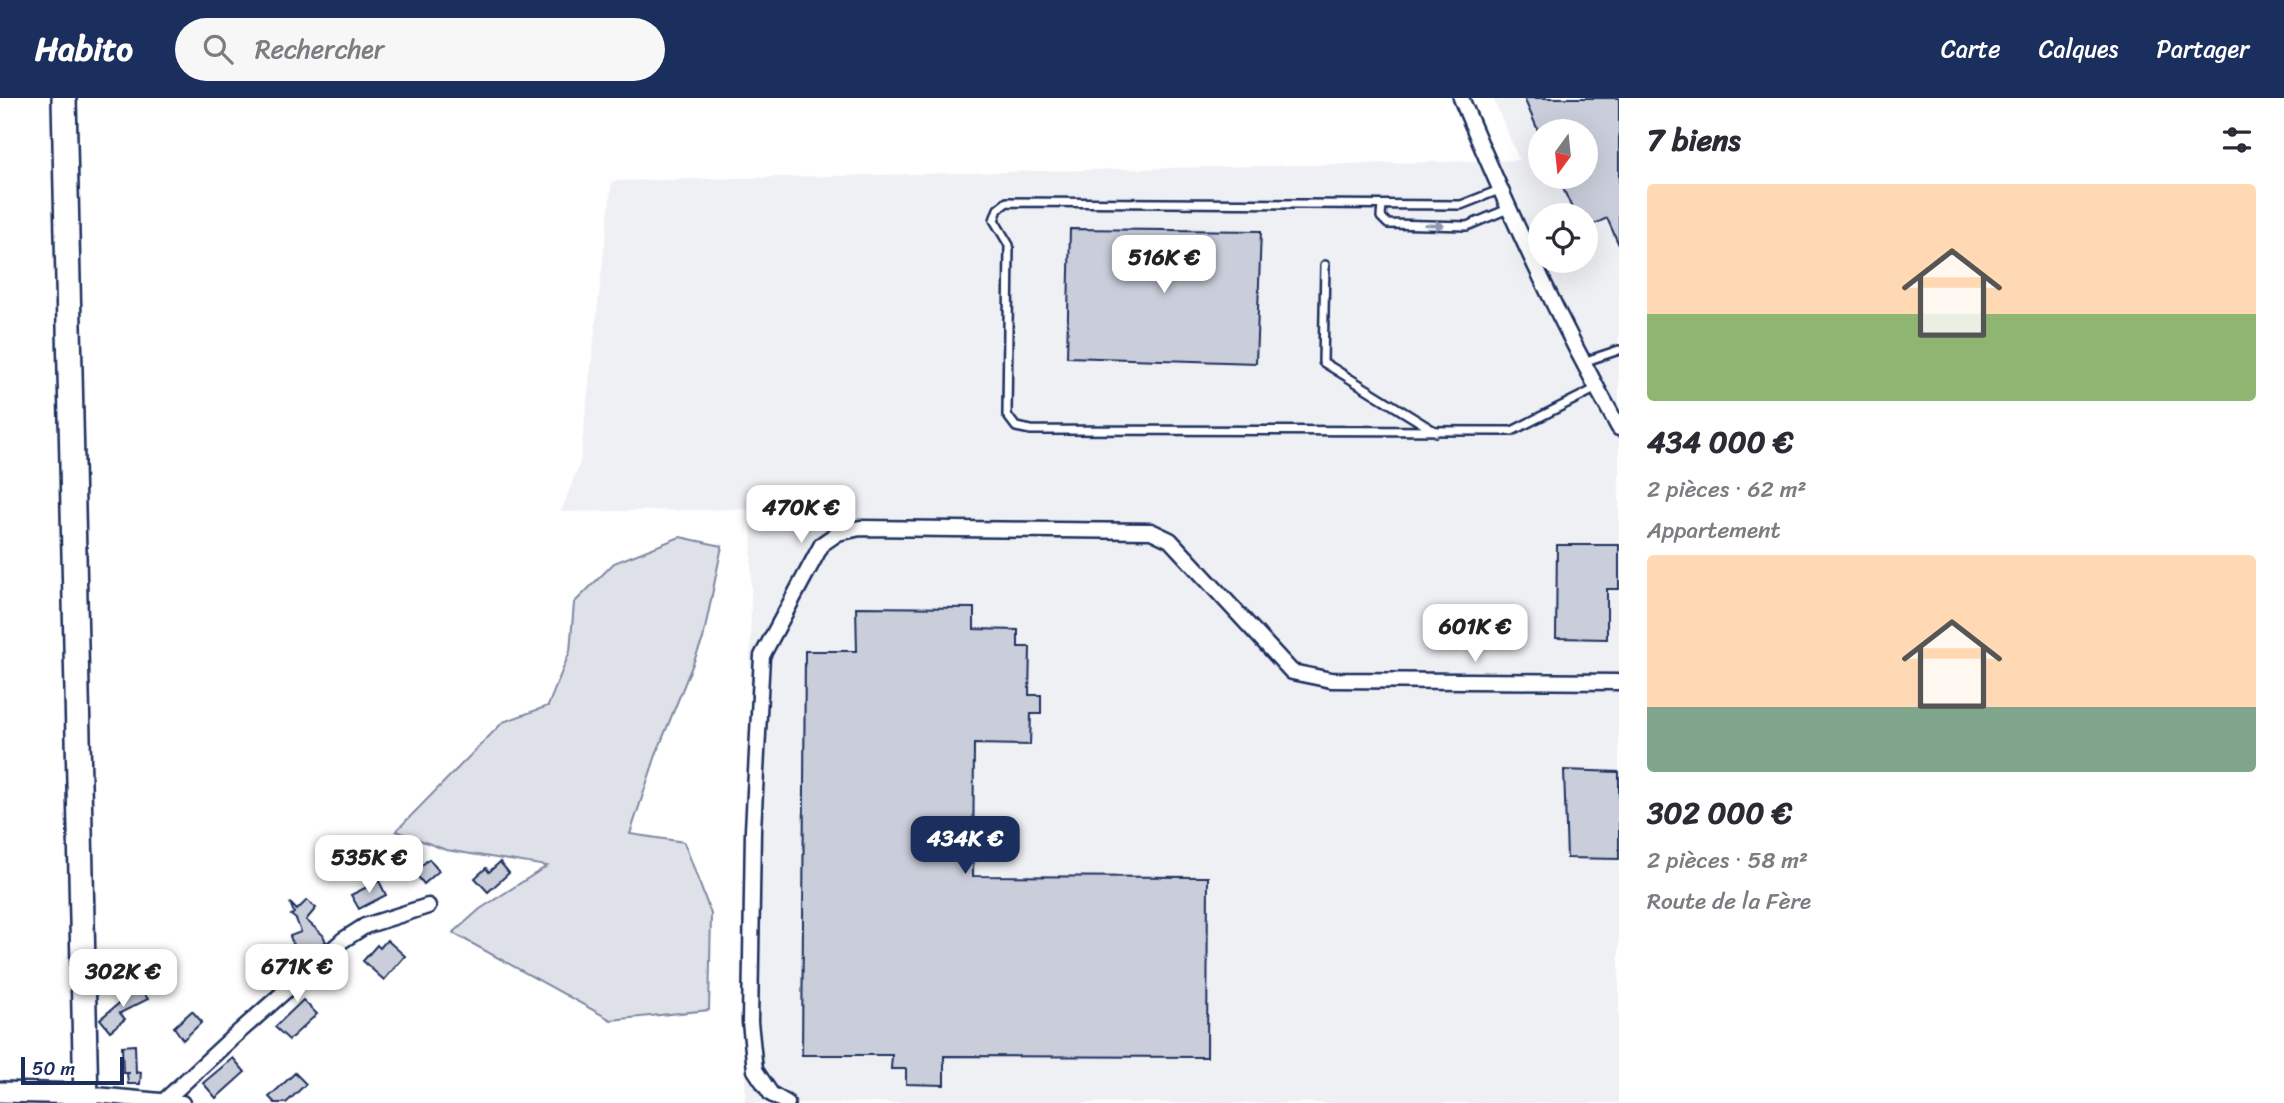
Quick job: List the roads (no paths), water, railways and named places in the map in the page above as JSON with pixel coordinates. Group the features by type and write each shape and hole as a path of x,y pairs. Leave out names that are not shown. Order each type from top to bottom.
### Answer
{"main road":[{"path":"64,98 85,1099"}],"street":[{"path":"1461,98 1507,209 1582,362 1619,428"},
{"path":"787,1103 771,1094 755,1070 750,1022 752,830 762,656 822,544 838,533 860,528 1151,531 1170,540 1292,672 1331,680 1619,682"},
{"path":"164,1101 343,940 365,926 428,905"},
{"path":"0,1092 182,1103"}],"lane":[{"path":"1499,190 1461,205 1007,202 998,209 994,220 1009,245 1007,415 1016,428 1031,430 1512,431 1597,388"},
{"path":"1381,205 1381,217 1388,224 1467,226 1507,209"},
{"path":"1325,265 1322,362 1437,432"},
{"path":"1582,362 1619,350"}]}
